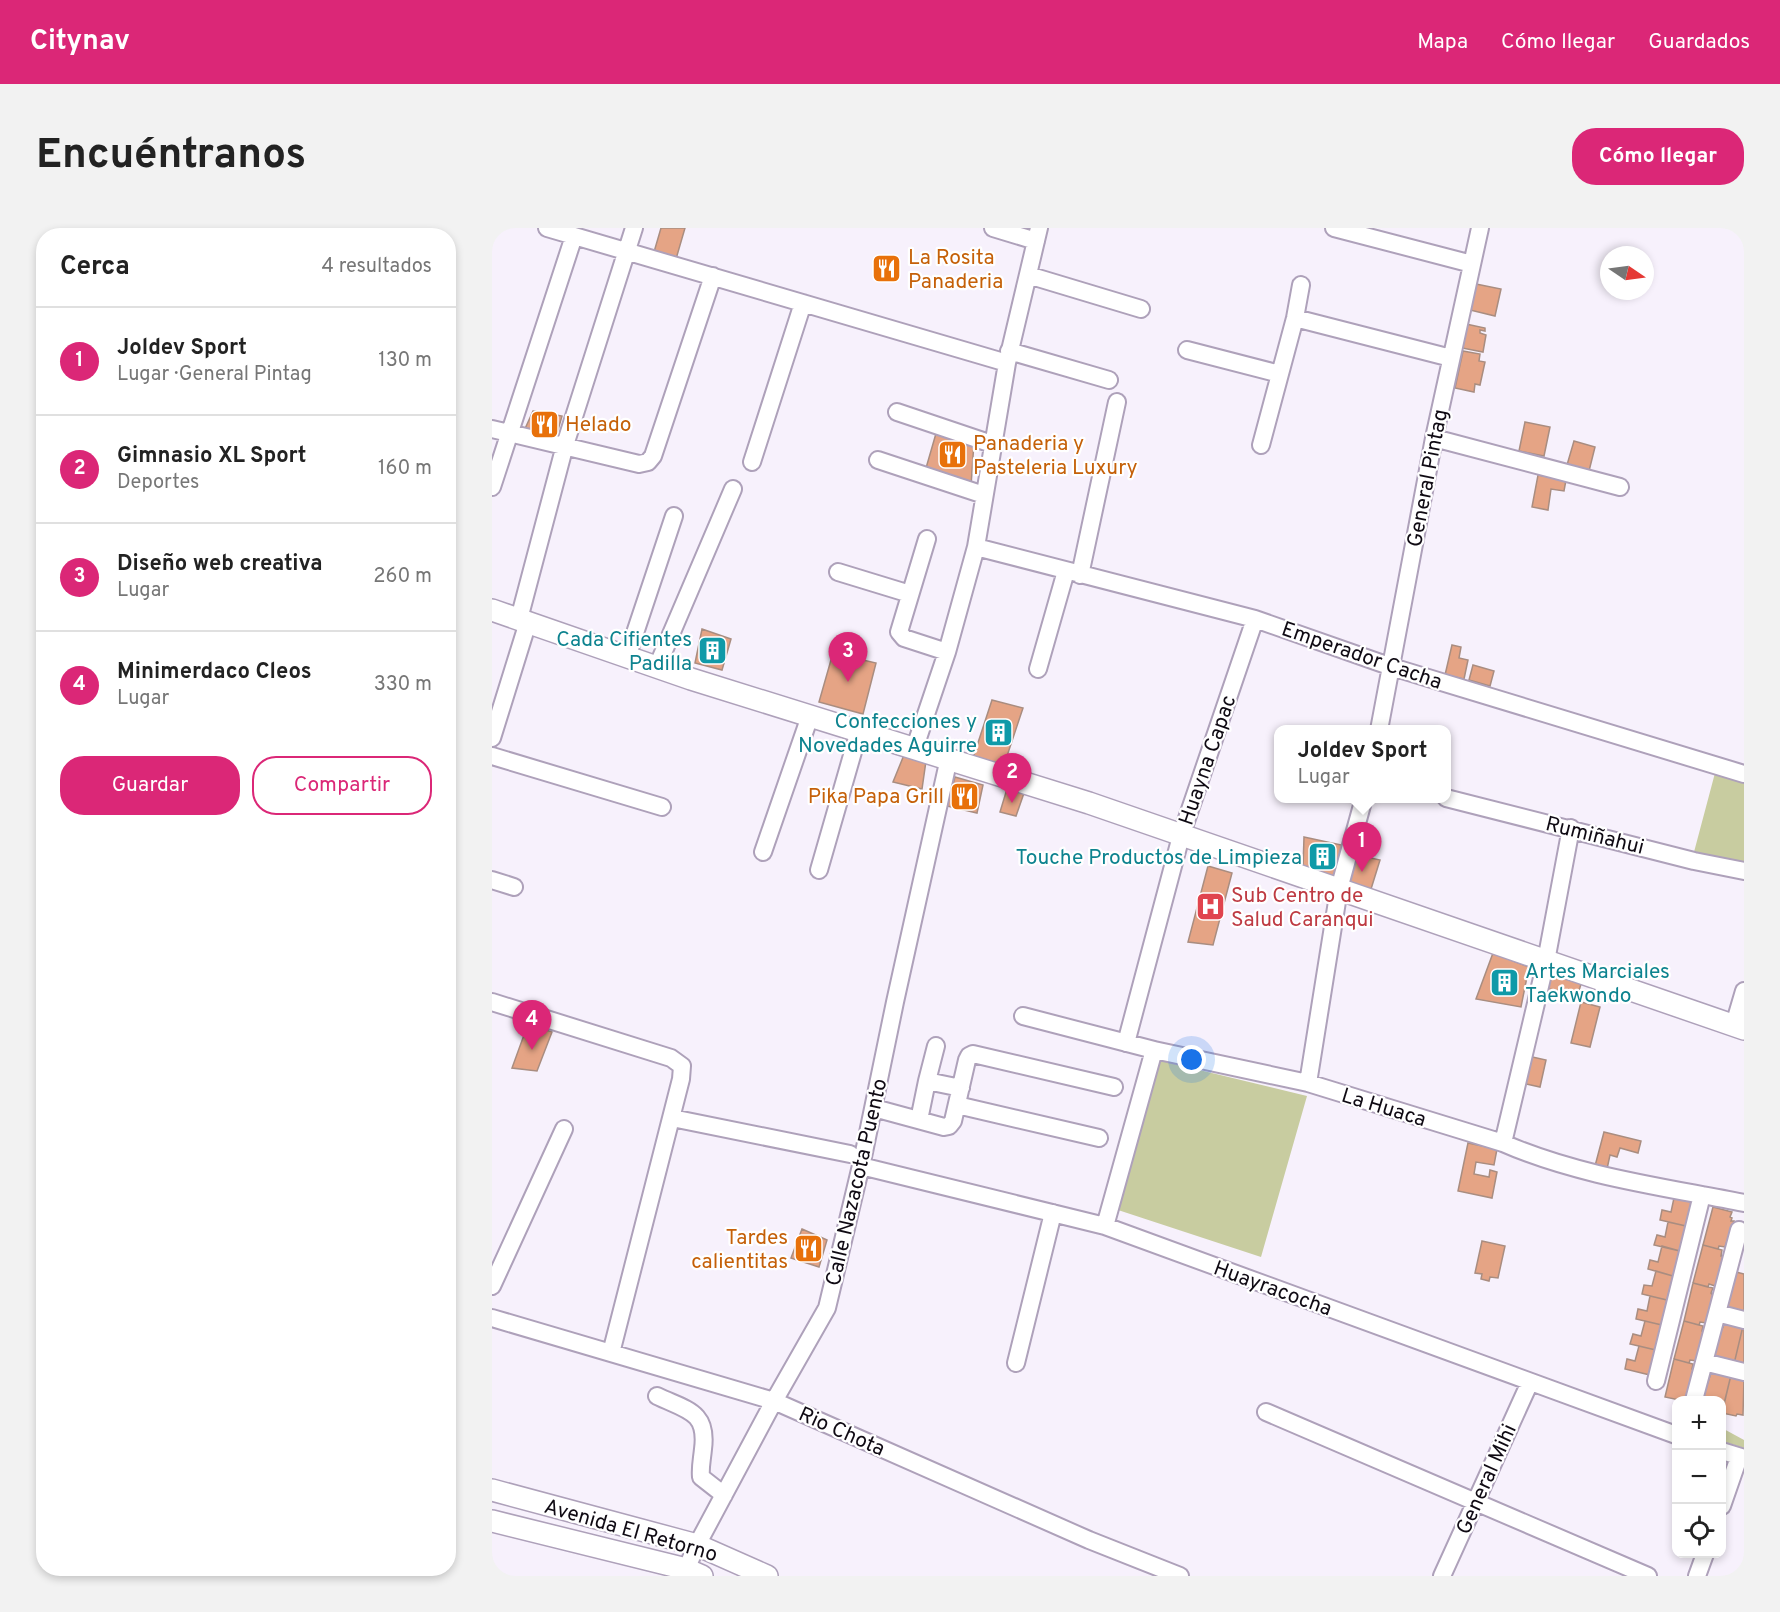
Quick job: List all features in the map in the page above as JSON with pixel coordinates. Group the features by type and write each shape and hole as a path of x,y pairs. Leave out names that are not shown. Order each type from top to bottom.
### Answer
{"main road":[{"path":"492,610 691,680 915,747 1089,803 1739,1027"},
{"name":"Avenida El Retorno","path":"492,1490 697,1545 767,1576"},
{"name":"Avenida El Retorno","path":"492,1521 691,1574"}],"street":[{"path":"547,228 803,303 1008,357 1109,380"},
{"path":"492,738 565,445 634,228"},
{"path":"915,747 947,652 976,547 1008,357 1037,235 993,228"},
{"path":"1334,228 1472,264"},
{"name":"General Pintag","path":"1380,725 1434,438 1480,228"},
{"path":"492,487 574,236"},
{"path":"1028,275 1141,309"},
{"path":"492,429 639,464 648,462 653,456 713,276"},
{"path":"1260,445 1295,318 1301,285"},
{"path":"752,462 803,303"},
{"path":"1295,318 1451,358"},
{"path":"1187,350 1280,374"},
{"path":"1038,669 1073,573 1116,402"},
{"path":"897,412 992,444"},
{"path":"1434,438 1620,487"},
{"path":"878,460 984,495"},
{"path":"657,667 733,489"},
{"path":"627,657 674,516"},
{"path":"927,539 899,632 904,638 947,652"},
{"name":"Emperador Cacha","path":"976,547 1255,619 1392,667 1744,774"},
{"path":"838,572 910,594"},
{"name":"Huayna Capac","path":"1125,1043 1181,836 1255,619"},
{"path":"763,852 810,716"},
{"path":"819,870 859,731"},
{"path":"492,756 662,807"},
{"name":"Calle Nazacota Puento","path":"691,1574 697,1545 827,1308 856,1160 874,1108 949,758"},
{"name":"Rumiñahui","path":"1451,799 1572,828 1694,861 1744,871"},
{"path":"1308,1083 1339,889 1363,803"},
{"path":"1503,1143 1546,961 1572,828"},
{"path":"492,880 514,887"},
{"path":"1739,1027 1744,991"},
{"path":"492,1002 671,1058 682,1066 672,1118 611,1353"},
{"name":"La Huaca","path":"1023,1016 1154,1050 1308,1083 1503,1143 1529,1155 1617,1178 1744,1203"},
{"path":"919,1120 936,1046"},
{"path":"1105,1226 1154,1050"},
{"path":"874,1108 945,1127 949,1126 953,1122 967,1060 973,1054 1114,1087"},
{"path":"927,1081 961,1088"},
{"path":"957,1105 1099,1138"},
{"name":"Huayracocha","path":"672,1118 856,1160 1105,1226 1672,1433"},
{"path":"492,1286 564,1128"},
{"path":"1656,1381 1702,1195"},
{"path":"1016,1363 1053,1213"},
{"path":"1695,1396 1717,1313 1737,1265 1739,1230"},
{"path":"1717,1313 1744,1320"},
{"name":"Rio Chota","path":"492,1317 774,1401 1089,1540 1180,1576"},
{"path":"1704,1362 1744,1372"},
{"name":"General Mihi","path":"1442,1576 1530,1382"},
{"path":"657,1396 692,1412 699,1418 704,1430 701,1477 724,1495"},
{"path":"1266,1412 1475,1504 1648,1576"},
{"path":"1723,1504 1741,1458 1726,1452"},
{"path":"1697,1576 1704,1558"}],"green space":[{"path":"1715,773 1744,781 1744,865 1694,852"},
{"path":"1158,1060 1307,1096 1261,1257 1118,1210"},
{"path":"1726,1430 1744,1440 1744,1448 1726,1442"}],"building":[{"path":"661,228 685,228 676,259 654,252"},
{"name":"La Rosita Panaderia","path":"878,263 898,266 894,280 875,277"},
{"path":"1476,284 1501,289 1495,316 1470,310"},
{"path":"1466,324 1485,328 1485,331 1480,330 1480,333 1486,335 1483,352 1462,348"},
{"path":"1463,351 1480,354 1479,361 1485,362 1480,385 1475,384 1474,392 1455,388"},
{"name":"Helado","path":"533,411 562,416 556,437 524,431"},
{"path":"1525,422 1550,427 1544,456 1519,451"},
{"name":"Panaderia y Pasteleria Luxury","path":"937,430 974,442 971,486 926,468"},
{"path":"1574,441 1595,447 1589,471 1567,465"},
{"path":"1538,475 1566,480 1564,491 1551,489 1548,510 1532,507"},
{"name":"Cada Cifientes Padilla","path":"702,629 731,639 722,670 695,663"},
{"path":"1452,645 1461,647 1459,658 1468,660 1464,679 1445,675"},
{"path":"833,653 876,663 863,714 819,702"},
{"path":"1473,665 1494,671 1490,686 1469,680"},
{"name":"Confecciones y Novedades Aguirre","path":"992,700 1023,708 1004,765 973,758"},
{"path":"906,750 926,761 922,789 893,782"},
{"name":"Pika Papa Grill","path":"955,777 983,785 977,813 947,806"},
{"path":"1007,789 1024,793 1016,816 1000,812"},
{"name":"Touche Productos de Limpieza","path":"1304,837 1346,846 1337,877 1303,868"},
{"path":"1353,854 1380,860 1371,889 1343,883"},
{"name":"Sub Centro de Salud Caranqui","path":"1208,866 1232,873 1213,945 1188,942"},
{"name":"Artes Marciales Taekwondo","path":"1493,953 1529,967 1521,1007 1476,999"},
{"path":"1545,967 1582,981 1578,994 1543,988"},
{"path":"1581,1002 1600,1007 1590,1047 1571,1043"},
{"path":"528,1024 552,1032 537,1071 512,1068"},
{"path":"1528,1056 1546,1060 1540,1087 1522,1083"},
{"path":"1604,1132 1641,1141 1638,1153 1620,1148 1617,1157 1610,1155 1607,1169 1595,1166"},
{"path":"1468,1143 1497,1149 1494,1165 1476,1162 1474,1174 1489,1177 1490,1170 1497,1172 1492,1198 1458,1191"},
{"path":"1674,1198 1692,1202 1686,1226 1660,1220 1662,1210 1671,1212"},
{"path":"1713,1207 1732,1212 1730,1217 1731,1221 1734,1221 1729,1242 1727,1241 1725,1247 1719,1246 1718,1249 1703,1245"},
{"path":"1668,1222 1686,1226 1680,1251 1654,1245 1657,1235 1665,1237"},
{"name":"Tardes calientitas","path":"802,1229 827,1240 819,1267 791,1258"},
{"path":"1482,1241 1505,1246 1498,1278 1490,1277 1489,1281 1481,1279 1482,1274 1475,1273"},
{"path":"1703,1245 1722,1250 1721,1256 1724,1260 1719,1280 1717,1279 1715,1286 1709,1284 1708,1287 1693,1283"},
{"path":"1662,1246 1680,1251 1673,1276 1648,1269 1650,1260 1658,1262"},
{"path":"1656,1271 1673,1276 1667,1300 1642,1294 1644,1285 1652,1286"},
{"path":"1736,1272 1744,1274 1744,1315 1725,1307"},
{"path":"1693,1283 1713,1288 1711,1293 1715,1298 1710,1318 1707,1317 1706,1323 1700,1322 1699,1325 1684,1321"},
{"path":"1650,1296 1667,1300 1662,1325 1636,1319 1638,1309 1647,1311"},
{"path":"1645,1321 1662,1325 1656,1350 1630,1344 1633,1334 1641,1336"},
{"path":"1684,1321 1703,1326 1702,1331 1704,1332 1697,1361 1690,1360 1689,1363 1674,1359"},
{"path":"1724,1321 1743,1326 1734,1364 1719,1360 1720,1357 1713,1355"},
{"path":"1744,1326 1744,1366 1734,1364"},
{"path":"1639,1346 1656,1350 1650,1375 1625,1369 1627,1359 1635,1361"},
{"path":"1674,1359 1693,1364 1692,1369 1694,1370 1688,1396 1672,1396 1672,1398 1665,1397"},
{"path":"1712,1370 1731,1375 1726,1396 1703,1396"},
{"path":"1731,1375 1744,1378 1743,1415 1726,1414 1726,1396"}],"place":[{"name":"La Rosita Panaderia","path":"887,269"},
{"name":"Helado","path":"544,424"},
{"name":"Panaderia y Pasteleria Luxury","path":"952,455"},
{"name":"Cada Cifientes Padilla","path":"713,651"},
{"name":"Diseño web creativa","path":"848,682"},
{"name":"Confecciones y Novedades Aguirre","path":"998,733"},
{"name":"Pika Papa Grill","path":"965,796"},
{"name":"Gimnasio XL Sport","path":"1012,803"},
{"name":"Touche Productos de Limpieza","path":"1323,857"},
{"name":"Joldev Sport","path":"1362,872"},
{"name":"Sub Centro de Salud Caranqui","path":"1210,907"},
{"name":"Artes Marciales Taekwondo","path":"1504,983"},
{"name":"Minimerdaco Cleos","path":"532,1050"},
{"name":"Tardes calientitas","path":"809,1249"}]}
